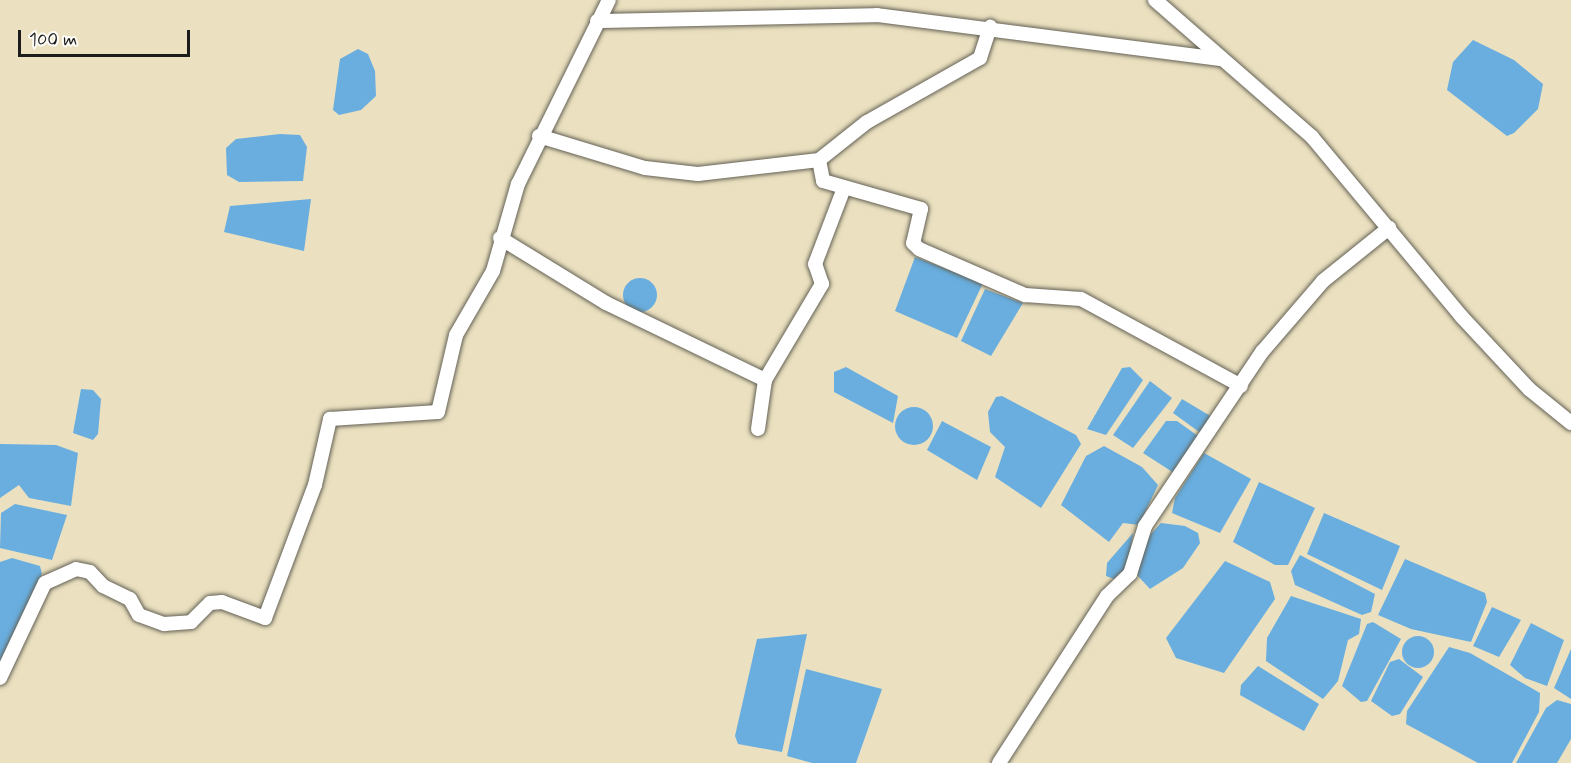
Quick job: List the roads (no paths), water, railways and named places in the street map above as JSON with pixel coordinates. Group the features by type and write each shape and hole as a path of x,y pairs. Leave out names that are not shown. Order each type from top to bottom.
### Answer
{"street":[{"path":"0,678 45,584 76,569 90,572 103,586 130,599 139,615 164,624 191,622 210,603 222,602 266,618 315,485 330,419 438,411 456,335 493,271 500,238 539,136 609,0"},
{"path":"1155,0 1312,137 1476,332 1571,423"},
{"path":"597,21 877,15 990,27 1221,59"},
{"path":"539,136 645,168 698,174 819,160 867,122 980,58 990,27"},
{"path":"819,160 824,181 921,208 913,243 919,249 1025,296 1081,299 1241,386"},
{"path":"758,429 765,380 822,284 815,264 844,188"},
{"path":"999,763 1107,596 1130,574 1144,526 1262,352 1323,281 1389,228"},
{"path":"500,238 606,303 765,380"}],"water":[{"path":"1473,40 1514,60 1543,84 1538,109 1514,133 1507,136 1447,90 1453,62"},
{"path":"358,49 368,54 375,71 376,96 361,110 339,115 333,110 340,59"},
{"path":"280,134 300,135 307,147 303,181 239,182 227,175 226,148 236,139"},
{"path":"311,199 304,251 224,232 230,206"},
{"path":"915,257 983,283 957,338 895,311"},
{"path":"640,278 652,283 657,295 652,307 640,312 628,307 623,295 628,283"},
{"path":"985,289 1023,303 991,356 961,341"},
{"path":"846,367 898,396 893,423 834,392 834,372"},
{"path":"1130,367 1143,380 1106,435 1087,429 1122,368"},
{"path":"1150,381 1172,398 1133,448 1113,435"},
{"path":"81,389 93,390 101,399 98,434 93,440 73,433"},
{"path":"1002,396 1076,435 1081,444 1041,508 995,477 1005,447 990,432 988,412 996,397"},
{"path":"1182,399 1212,417 1202,434 1173,413"},
{"path":"914,407 927,413 933,426 927,439 914,445 901,439 895,426 901,413"},
{"path":"942,421 991,447 977,480 927,450"},
{"path":"1166,421 1177,421 1198,436 1174,473 1143,453"},
{"path":"0,444 56,445 78,453 71,506 29,498 19,485 0,498"},
{"path":"1104,446 1142,467 1158,485 1139,525 1123,523 1109,542 1061,505 1086,456"},
{"path":"1204,453 1251,479 1220,533 1172,513 1175,498"},
{"path":"1259,482 1315,508 1288,565 1275,565 1233,542"},
{"path":"15,504 67,515 52,560 0,548 1,513"},
{"path":"1324,513 1400,546 1382,590 1307,554"},
{"path":"1161,523 1185,526 1198,533 1200,543 1183,568 1150,589 1138,576 1139,565 1149,536"},
{"path":"1133,533 1128,567 1114,579 1106,576 1107,563"},
{"path":"1300,555 1375,594 1371,612 1362,615 1295,585 1291,571"},
{"path":"12,558 40,566 42,574 0,665 0,562"},
{"path":"1405,559 1485,593 1487,602 1471,642 1411,629 1378,615"},
{"path":"1225,561 1270,582 1275,599 1224,673 1176,658 1166,638"},
{"path":"1291,596 1361,619 1359,634 1348,640 1338,681 1323,699 1266,661 1267,638"},
{"path":"1492,607 1521,620 1499,657 1473,646"},
{"path":"1373,622 1401,639 1367,701 1361,702 1342,686 1367,624"},
{"path":"1531,623 1564,640 1547,686 1525,678 1510,665"},
{"path":"807,634 782,752 738,744 735,736 757,639"},
{"path":"1418,636 1429,641 1434,652 1429,663 1418,668 1407,663 1402,652 1407,641"},
{"path":"1449,647 1470,653 1540,693 1539,712 1512,763 1478,763 1406,724 1407,711"},
{"path":"1571,649 1571,699 1554,688"},
{"path":"1399,659 1423,677 1400,714 1392,716 1371,701 1390,662"},
{"path":"1258,666 1319,704 1304,731 1240,695 1241,685"},
{"path":"806,669 882,689 856,763 812,763 787,756"},
{"path":"1557,700 1571,704 1571,739 1557,763 1516,763 1546,708"}]}
